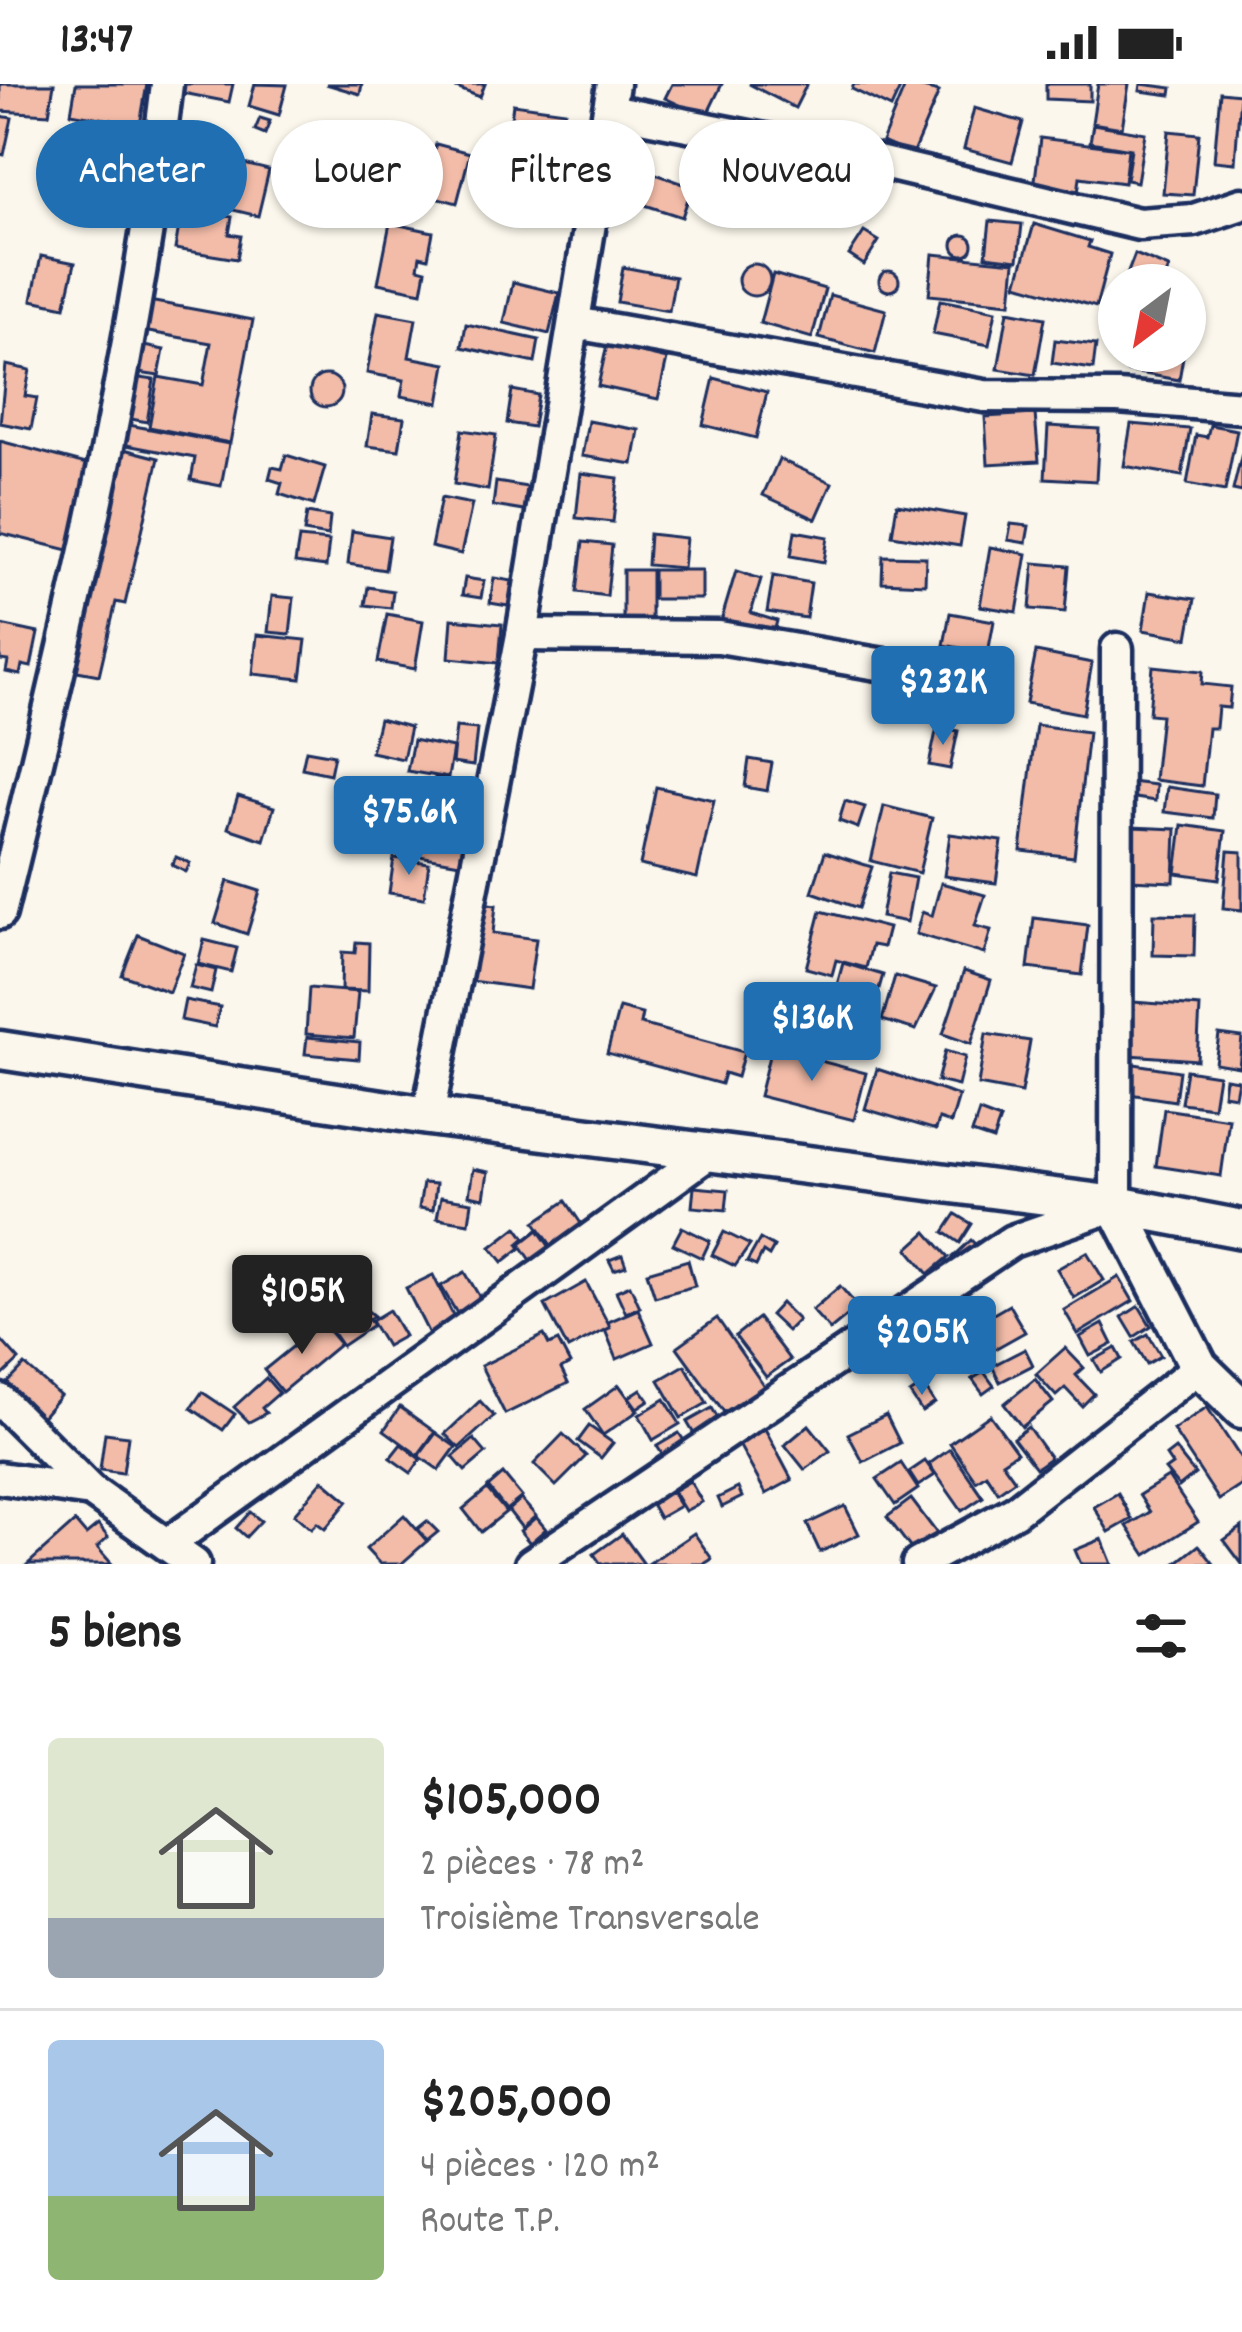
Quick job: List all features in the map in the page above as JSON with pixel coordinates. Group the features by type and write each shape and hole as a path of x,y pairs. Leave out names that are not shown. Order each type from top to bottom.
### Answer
{"street":[{"path":"0,913 95,516 154,196 167,84"},
{"path":"428,1116 522,635 612,97 1139,224 1194,220 1242,204"},
{"path":"575,323 984,396 1118,397 1242,407"},
{"path":"522,635 719,637 890,666"},
{"path":"1117,649 1116,1205 1199,1367 1242,1409"},
{"path":"0,1050 428,1116 1116,1205 1242,1229"},
{"path":"168,1544 712,1151"},
{"path":"531,1564 1012,1241 1116,1205"},
{"path":"918,1564 1015,1511 1199,1367"},
{"path":"0,1400 91,1491 194,1564"},
{"path":"0,1478 91,1491"}],"building":[{"path":"0,84 54,84 49,114 0,111"},
{"path":"76,84 147,84 141,120 71,113"},
{"path":"179,84 233,84 229,102 178,92"},
{"path":"255,84 287,85 279,115 249,106"},
{"path":"326,84 362,84 360,94"},
{"path":"446,84 485,84 480,97"},
{"path":"672,84 722,84 706,117 665,98"},
{"path":"749,84 807,84 795,108"},
{"path":"854,84 902,84 891,108 852,89"},
{"path":"906,84 939,92 912,155 894,147 891,120"},
{"path":"1046,84 1090,84 1090,101 1046,99"},
{"path":"1098,84 1129,84 1122,128 1092,123"},
{"path":"1141,84 1172,88 1171,95 1140,91"},
{"path":"1220,92 1240,94 1235,163 1214,161"},
{"path":"513,104 565,111 564,120 511,120"},
{"path":"974,108 1023,122 1012,162 964,149"},
{"path":"0,116 12,118 4,155 0,154"},
{"path":"260,118 270,121 265,134 255,130"},
{"path":"1093,124 1145,133 1137,182 1126,180 1131,149 1090,142"},
{"path":"1169,131 1199,134 1193,195 1163,193"},
{"path":"1040,138 1128,149 1124,183 1080,177 1077,202 1033,197"},
{"path":"443,146 467,152 457,203 443,199"},
{"path":"247,165 269,170 258,216 247,213"},
{"path":"655,177 679,182 679,216 655,208"},
{"path":"990,221 1022,224 1018,260 986,256"},
{"path":"1034,224 1090,241 1088,247 1110,254 1107,264 1098,264 1096,307 1017,284"},
{"path":"179,228 230,228 229,234 241,236 237,259 175,249"},
{"path":"389,228 433,232 428,258 420,256 418,268 426,270 422,292 378,283"},
{"path":"864,232 879,241 864,265 849,255"},
{"path":"963,235 973,245 963,255 953,245"},
{"path":"933,254 1015,262 1011,303 929,295"},
{"path":"1135,254 1159,264 1131,264"},
{"path":"41,256 75,263 65,307 32,300"},
{"path":"754,264 765,269 770,280 765,291 754,296 743,291 738,280 743,269"},
{"path":"623,267 675,277 669,311 617,302"},
{"path":"889,271 899,281 889,291 879,281"},
{"path":"773,274 825,289 812,338 760,323"},
{"path":"513,282 559,293 549,334 504,323"},
{"path":"830,295 886,310 875,353 819,338"},
{"path":"940,300 996,311 989,345 933,334"},
{"path":"149,301 253,320 230,443 149,427 158,377 203,385 211,343 143,331"},
{"path":"1008,311 1045,318 1035,375 998,369"},
{"path":"378,312 416,319 409,357 446,364 439,403 401,396 404,380 367,373"},
{"path":"466,324 539,340 535,363 462,347"},
{"path":"1055,340 1096,345 1093,369 1052,363"},
{"path":"607,345 667,359 658,399 598,386"},
{"path":"144,346 164,350 159,376 139,373"},
{"path":"6,365 30,370 25,396 37,398 31,429 0,423"},
{"path":"1133,372 1180,372 1179,380"},
{"path":"326,375 337,380 342,391 337,402 326,407 315,402 310,391 315,380"},
{"path":"134,377 154,380 147,422 126,418"},
{"path":"714,378 767,392 756,438 703,425"},
{"path":"512,390 538,395 533,427 507,423"},
{"path":"372,414 404,418 399,450 367,446"},
{"path":"1035,414 1039,461 988,464 985,417"},
{"path":"588,421 639,430 633,464 582,456"},
{"path":"124,424 229,444 221,486 191,480 195,458 121,444"},
{"path":"1131,424 1190,429 1182,476 1124,466"},
{"path":"1210,425 1237,430 1225,491 1187,484 1196,435 1207,437"},
{"path":"1048,426 1099,429 1096,481 1045,478"},
{"path":"462,430 496,435 488,490 454,484"},
{"path":"0,441 94,466 72,551 0,533"},
{"path":"124,449 159,458 125,604 116,602 99,675 72,670"},
{"path":"1242,453 1242,492 1233,490"},
{"path":"286,455 325,467 314,505 279,494 282,483 269,479 272,467 282,469"},
{"path":"779,459 832,483 816,519 763,495"},
{"path":"581,473 618,478 613,522 576,518"},
{"path":"496,482 527,487 524,511 493,506"},
{"path":"441,498 472,504 461,554 431,547"},
{"path":"897,504 965,516 960,546 892,535"},
{"path":"307,513 330,517 328,536 304,532"},
{"path":"1011,524 1029,526 1026,543 1008,540"},
{"path":"352,531 390,537 385,570 348,564"},
{"path":"795,531 828,537 824,562 791,556"},
{"path":"649,534 686,538 683,568 647,565"},
{"path":"299,538 329,541 326,567 295,563"},
{"path":"583,542 612,545 607,596 577,592"},
{"path":"990,547 1027,554 1017,612 980,606"},
{"path":"883,556 926,557 925,584 882,582"},
{"path":"1034,563 1069,566 1065,612 1030,609"},
{"path":"623,570 651,570 651,622 623,622"},
{"path":"653,570 702,570 702,599 653,599"},
{"path":"736,571 761,579 751,613 777,621 771,643 719,628"},
{"path":"773,576 811,583 806,618 767,612"},
{"path":"465,578 484,581 481,598 462,595"},
{"path":"494,578 512,581 508,606 490,603"},
{"path":"368,587 393,591 391,608 365,605"},
{"path":"1149,592 1195,599 1188,638 1143,630"},
{"path":"272,596 294,598 290,634 268,632"},
{"path":"950,613 994,621 988,653 944,645"},
{"path":"387,614 423,621 415,669 378,662"},
{"path":"452,619 502,624 499,663 449,658"},
{"path":"1,625 38,633 31,667 22,665 20,675 6,672 8,661 0,660"},
{"path":"257,635 306,640 301,679 253,674"},
{"path":"1036,652 1092,663 1083,714 1026,703"},
{"path":"1153,666 1203,671 1202,684 1231,687 1229,708 1218,707 1216,728 1208,728 1202,786 1154,780 1161,715 1149,714"},
{"path":"922,675 962,685 958,702 917,691"},
{"path":"379,719 410,727 403,759 371,752"},
{"path":"1036,725 1088,732 1074,857 1021,851"},
{"path":"456,727 477,729 473,766 452,763"},
{"path":"937,727 958,731 950,769 929,765"},
{"path":"413,740 453,748 448,778 407,771"},
{"path":"306,750 334,755 330,774 302,768"},
{"path":"749,759 772,763 767,791 745,787"},
{"path":"435,778 470,785 467,795 433,788"},
{"path":"1130,782 1156,785 1155,801 1128,797"},
{"path":"656,787 714,800 697,878 640,865"},
{"path":"1167,787 1215,794 1213,818 1164,812"},
{"path":"238,796 274,807 264,840 228,828"},
{"path":"845,801 865,807 858,828 839,821"},
{"path":"884,806 932,818 919,873 871,861"},
{"path":"401,823 465,833 460,863 396,852"},
{"path":"1182,825 1225,831 1219,879 1176,873"},
{"path":"1131,827 1176,829 1174,882 1129,880"},
{"path":"950,834 1002,841 996,883 944,876"},
{"path":"1228,851 1242,852 1242,910 1223,908"},
{"path":"825,852 872,867 858,908 812,892"},
{"path":"176,857 190,863 186,872 172,865"},
{"path":"394,858 429,863 424,898 389,893"},
{"path":"889,873 915,878 907,922 881,917"},
{"path":"228,881 260,891 247,934 215,923"},
{"path":"941,883 985,895 975,926 991,930 984,954 916,934 922,912 932,916"},
{"path":"475,902 496,905 493,933 536,939 529,989 464,980"},
{"path":"821,911 888,928 883,947 872,945 866,968 836,960 832,975 806,968"},
{"path":"1154,914 1195,915 1194,956 1153,955"},
{"path":"1034,918 1088,925 1082,975 1028,968"},
{"path":"138,935 184,953 169,992 122,975"},
{"path":"204,940 237,948 231,972 198,964"},
{"path":"356,942 369,943 368,991 341,990 342,952 355,953"},
{"path":"843,963 883,975 870,1019 831,1007"},
{"path":"196,965 216,970 211,993 190,988"},
{"path":"964,971 991,980 971,1044 943,1034"},
{"path":"895,976 936,988 916,1030 882,1020"},
{"path":"309,988 358,992 354,1038 306,1034"},
{"path":"185,1000 220,1007 215,1027 181,1020"},
{"path":"1133,1002 1200,1007 1197,1060 1130,1055"},
{"path":"801,1007 816,1013 811,1027 793,1025"},
{"path":"619,1008 642,1014 640,1024 744,1052 737,1077 724,1073 721,1084 607,1053"},
{"path":"986,1034 1030,1041 1021,1093 978,1085"},
{"path":"1219,1034 1242,1037 1239,1067 1215,1063"},
{"path":"307,1037 360,1042 359,1059 305,1054"},
{"path":"771,1048 866,1073 854,1120 759,1096"},
{"path":"945,1051 965,1057 958,1086 937,1081"},
{"path":"1128,1063 1179,1071 1175,1101 1123,1093"},
{"path":"877,1069 959,1096 951,1123 939,1119 936,1130 865,1109"},
{"path":"1186,1070 1218,1075 1213,1107 1181,1103"},
{"path":"1225,1078 1238,1080 1235,1096 1223,1094"},
{"path":"1164,1109 1229,1119 1221,1176 1156,1166"},
{"path":"979,1112 1000,1120 993,1140 972,1133"},
{"path":"473,1169 488,1172 484,1198 469,1195"},
{"path":"423,1183 436,1184 433,1210 419,1208"},
{"path":"694,1187 728,1190 726,1210 692,1207"},
{"path":"441,1197 472,1202 469,1223 437,1218"},
{"path":"566,1201 590,1237 560,1258 535,1222"},
{"path":"956,1214 972,1224 960,1243 944,1232"},
{"path":"517,1227 525,1238 518,1244 521,1248 503,1262 491,1247"},
{"path":"682,1227 710,1241 702,1258 673,1244"},
{"path":"538,1230 556,1256 537,1269 520,1244"},
{"path":"724,1232 750,1245 735,1266 712,1255"},
{"path":"927,1232 949,1257 929,1274 908,1249"},
{"path":"760,1239 774,1247 769,1256 763,1252 756,1266 747,1262"},
{"path":"971,1240 981,1250 963,1268 953,1257"},
{"path":"1087,1252 1104,1280 1074,1298 1057,1269"},
{"path":"622,1255 626,1266 614,1270 609,1260"},
{"path":"688,1260 695,1286 655,1297 647,1272"},
{"path":"465,1272 482,1301 458,1315 441,1286"},
{"path":"433,1275 459,1327 432,1340 406,1288"},
{"path":"1119,1277 1133,1301 1078,1334 1064,1310"},
{"path":"586,1282 610,1327 568,1349 545,1305"},
{"path":"630,1285 640,1307 626,1313 616,1291"},
{"path":"840,1286 858,1307 830,1330 812,1310"},
{"path":"781,1303 798,1320 787,1331 770,1315"},
{"path":"359,1304 374,1316 368,1319 373,1325 342,1346 328,1326"},
{"path":"1009,1305 1025,1332 991,1351 976,1324"},
{"path":"1139,1306 1151,1326 1134,1337 1122,1317"},
{"path":"638,1309 653,1343 617,1359 605,1330 610,1328 608,1322"},
{"path":"389,1310 404,1336 386,1346 371,1321"},
{"path":"717,1318 766,1389 724,1412 677,1347"},
{"path":"758,1318 790,1360 766,1377 735,1336"},
{"path":"322,1323 340,1344 282,1392 264,1370"},
{"path":"1103,1324 1113,1344 1090,1356 1080,1337"},
{"path":"970,1327 987,1353 969,1364 953,1337"},
{"path":"1148,1334 1161,1356 1147,1364 1134,1342"},
{"path":"544,1335 549,1345 558,1341 570,1364 561,1369 568,1383 505,1414 481,1366"},
{"path":"0,1343 19,1360 0,1378"},
{"path":"1065,1348 1084,1368 1076,1375 1094,1394 1082,1406 1065,1388 1056,1396 1036,1374"},
{"path":"1116,1348 1122,1359 1101,1372 1094,1360"},
{"path":"1025,1349 1033,1365 1000,1382 992,1366"},
{"path":"25,1365 60,1396 39,1420 3,1388"},
{"path":"685,1365 707,1403 681,1418 659,1380"},
{"path":"984,1372 994,1386 983,1394 972,1379"},
{"path":"266,1378 279,1393 262,1408 266,1413 249,1422 234,1407"},
{"path":"1035,1379 1053,1402 1022,1427 1004,1404"},
{"path":"619,1385 638,1411 603,1435 585,1409"},
{"path":"923,1385 935,1403 922,1412 910,1394"},
{"path":"641,1389 649,1400 637,1408 629,1397"},
{"path":"202,1392 235,1414 223,1430 191,1408"},
{"path":"665,1399 680,1424 653,1440 639,1415"},
{"path":"480,1401 494,1416 459,1448 445,1434"},
{"path":"400,1407 435,1432 418,1455 384,1430"},
{"path":"1207,1407 1242,1460 1242,1485 1219,1500 1173,1430"},
{"path":"712,1408 722,1425 697,1439 687,1422"},
{"path":"886,1415 900,1443 863,1462 848,1434"},
{"path":"990,1415 1017,1452 1002,1462 1015,1480 998,1492 986,1474 976,1481 950,1443"},
{"path":"809,1425 830,1451 805,1470 785,1445"},
{"path":"589,1426 613,1443 601,1458 578,1441"},
{"path":"764,1427 792,1480 766,1494 737,1441"},
{"path":"1028,1427 1050,1458 1036,1468 1013,1438"},
{"path":"105,1433 128,1436 123,1473 100,1470"},
{"path":"436,1433 456,1447 439,1470 419,1456"},
{"path":"679,1433 689,1448 667,1462 657,1446"},
{"path":"563,1434 586,1456 556,1486 534,1464"},
{"path":"474,1439 486,1453 465,1471 453,1457"},
{"path":"401,1444 421,1459 411,1473 390,1458"},
{"path":"950,1449 983,1497 962,1511 929,1464"},
{"path":"1175,1449 1195,1474 1179,1487 1165,1470 1172,1465 1166,1456"},
{"path":"925,1461 935,1475 918,1486 909,1472"},
{"path":"901,1463 918,1489 895,1505 877,1479"},
{"path":"503,1474 522,1497 506,1510 488,1487"},
{"path":"1168,1477 1198,1522 1146,1555 1127,1526 1150,1512 1139,1495"},
{"path":"323,1480 348,1501 325,1529 317,1523 311,1529 294,1514"},
{"path":"690,1481 702,1502 685,1511 673,1491"},
{"path":"738,1488 742,1497 722,1507 718,1498"},
{"path":"487,1489 506,1512 481,1532 463,1509"},
{"path":"670,1490 680,1506 659,1518 650,1502"},
{"path":"1118,1493 1132,1519 1109,1532 1094,1507"},
{"path":"521,1499 536,1516 522,1528 508,1510"},
{"path":"911,1499 939,1536 915,1554 887,1517"},
{"path":"845,1506 859,1534 820,1552 807,1524"},
{"path":"250,1512 261,1521 246,1537 236,1528"},
{"path":"404,1515 427,1541 401,1564 380,1564 366,1549"},
{"path":"536,1517 546,1529 530,1543 520,1531"},
{"path":"427,1521 438,1532 427,1541 417,1529"},
{"path":"75,1522 86,1535 98,1525 108,1537 97,1547 112,1564 28,1564"},
{"path":"1242,1527 1242,1564 1224,1540"},
{"path":"694,1533 712,1559 704,1564 648,1564"},
{"path":"622,1534 644,1564 601,1564 594,1554"},
{"path":"1102,1539 1112,1564 1081,1564 1075,1550"},
{"path":"1199,1545 1214,1564 1175,1564"}]}
